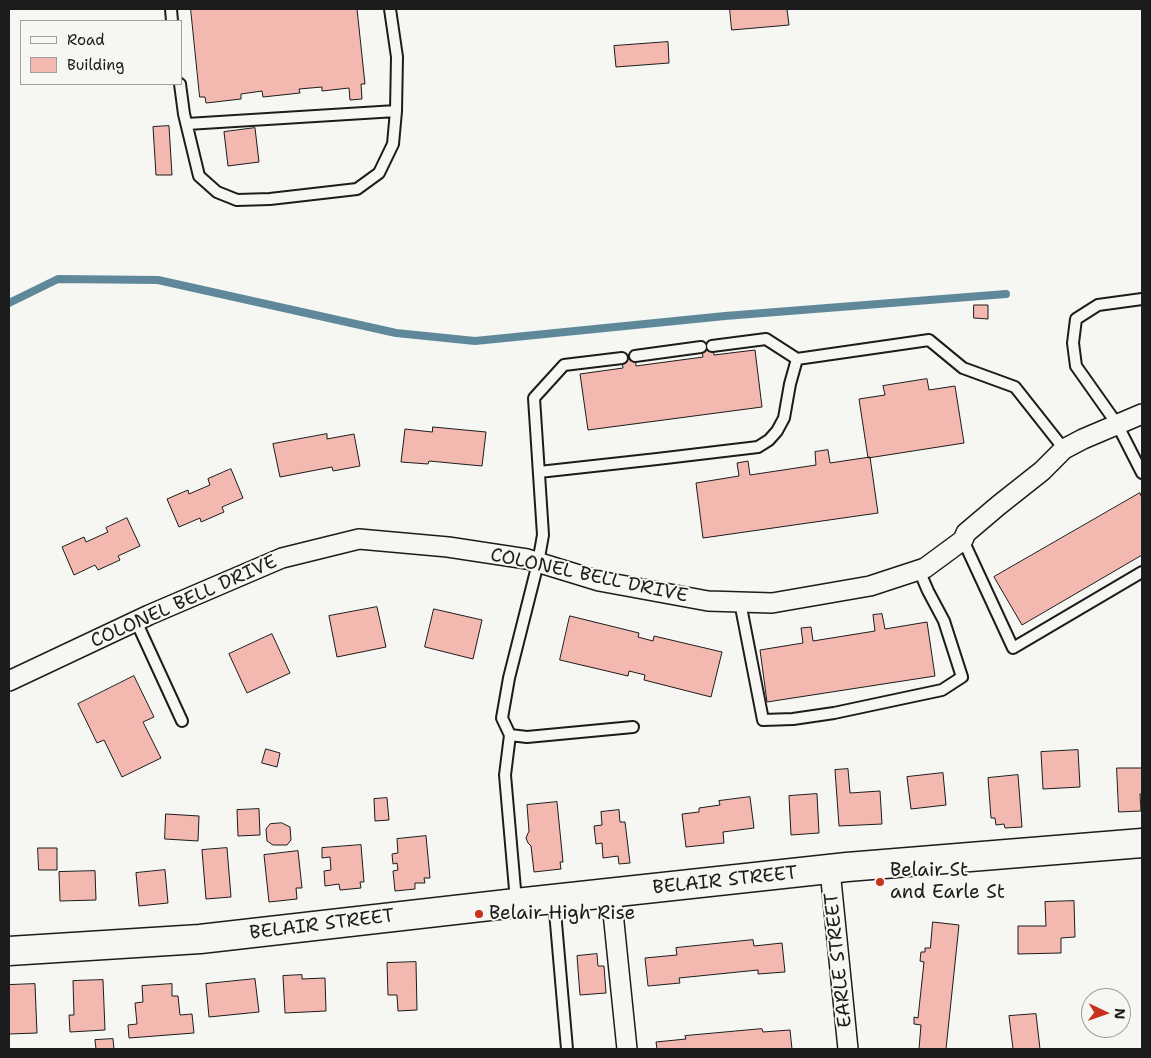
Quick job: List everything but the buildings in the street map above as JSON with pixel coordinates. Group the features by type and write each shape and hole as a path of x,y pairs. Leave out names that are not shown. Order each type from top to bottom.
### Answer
{"main road":[{"name":"BELAIR STREET","path":"9,951 200,939 847,867 1142,843"}],"street":[{"name":"COLONEL BELL DRIVE","path":"9,681 136,621 282,558 359,539 448,547 527,560 599,581 708,601 772,603 870,586 925,568 963,540 966,533 1042,471 1064,449 1142,414"},
{"name":"EARLE STREET","path":"830,870 848,1049"},
{"path":"611,893 627,1049"}],"lane":[{"path":"180,85 184,114 199,176 216,192 237,200 270,199 357,189 380,173 393,144 397,57 390,9"},
{"path":"187,124 396,111"},
{"path":"1142,299 1098,305 1076,319 1073,343 1076,366 1117,424 1142,473"},
{"path":"712,346 766,339 797,359 929,340 963,368 1015,387 1064,449"},
{"path":"635,356 701,347"},
{"path":"516,903 506,775 510,735 502,718 508,678 538,563 543,535 534,398 564,365 622,358"},
{"path":"539,472 758,447 769,440 777,431 784,418 797,359"},
{"path":"963,540 1013,648 1142,572"},
{"path":"740,602 763,720 793,719 834,713 942,690 962,678 944,621 928,592 920,570"},
{"path":"136,621 182,721"},
{"path":"510,735 528,737 633,727"},
{"path":"554,899 567,1049"}],"waterway":[{"path":"9,303 58,279 158,280 396,333 475,341 725,316 1006,294"}],"place":[{"name":"Belair St and Earle St","path":"880,882"},
{"name":"Belair High Rise","path":"479,914"}]}
